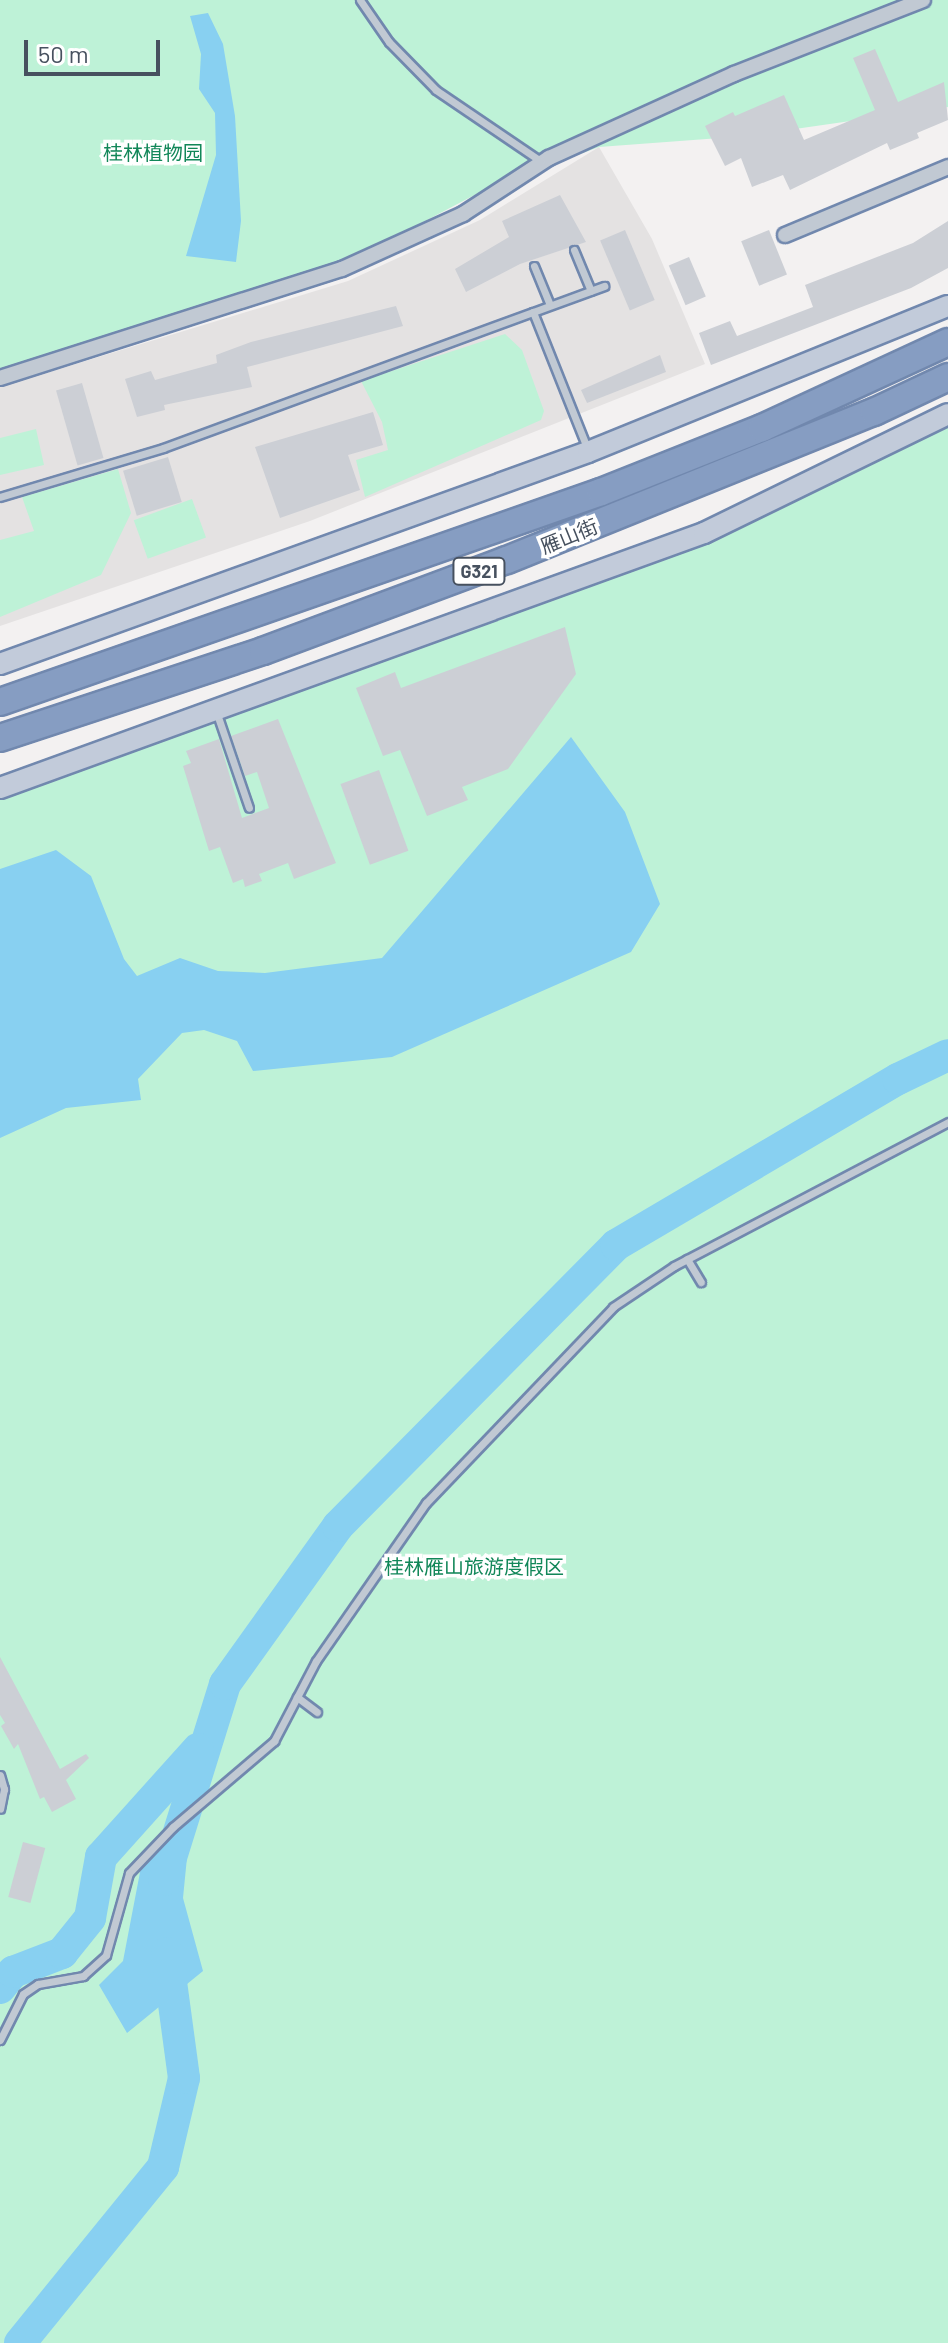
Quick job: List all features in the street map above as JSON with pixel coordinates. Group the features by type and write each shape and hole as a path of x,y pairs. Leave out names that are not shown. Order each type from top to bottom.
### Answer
{"highway":[{"name":"雁山街","path":"0,702 601,492 762,428 948,342"},
{"name":"雁山街","path":"0,738 263,651 507,560 874,412 948,377"}],"street":[{"path":"0,378 342,269 463,214 542,162 734,74 923,0"},
{"path":"785,235 948,167"},
{"path":"0,664 588,452 948,306"},
{"path":"0,788 704,533 948,414"}],"lane":[{"path":"360,0 389,42 436,90 542,162"},
{"path":"574,250 591,291"},
{"path":"534,266 550,305"},
{"path":"0,497 163,448 604,286"},
{"path":"533,312 588,452"},
{"path":"215,708 249,808"},
{"path":"0,2040 23,1994 38,1984 89,1973 106,1955 129,1873 173,1827 274,1741 316,1661 426,1503 613,1307 687,1259 948,1122"},
{"path":"687,1259 701,1282"},
{"path":"297,1697 317,1712"},
{"path":"0,1775 4,1789 0,1809"}],"shaded area":[{"path":"599,147 652,239 705,364 310,521 0,626 0,387 348,281 480,220"}],"green space":[{"name":"桂林植物园","path":"0,0 948,0 948,107 747,136 599,147 484,190 355,258 0,374"},
{"path":"505,334 522,350 544,411 541,420 365,497 356,460 388,450 382,422 361,381"},
{"name":"桂林雁山旅游度假区","path":"948,414 948,2343 0,2343 0,788 704,533"},
{"path":"36,429 44,465 0,475 0,438"},
{"path":"118,469 131,513 101,575 0,617 0,540 34,531 22,497"},
{"path":"192,499 206,538 148,559 134,520"}],"water":[{"path":"208,13 223,44 235,116 241,221 236,262 186,256 216,155 215,113 199,89 201,54 190,16"},
{"path":"571,737 625,812 660,904 631,952 392,1057 253,1071 237,1041 204,1030 182,1033 138,1079 141,1100 66,1108 0,1138 0,869 56,850 91,876 124,959 137,976 180,958 218,971 265,973 382,958"},
{"path":"190,1827 183,1898 203,1971 127,2033 99,1985 123,1961 141,1867"}],"building":[{"path":"875,49 898,102 944,82 948,120 917,133 919,138 890,150 887,143 790,190 783,175 752,187 741,158 725,166 705,126 733,112 735,116 784,95 804,140 875,110 853,58"},
{"path":"560,195 586,242 520,264 466,292 455,269 509,237 502,221"},
{"path":"948,221 948,268 911,288 711,365 699,333 730,321 737,336 813,307 805,285 913,243"},
{"path":"625,230 655,300 630,311 600,241"},
{"path":"769,230 787,275 759,286 741,241"},
{"path":"689,257 706,297 686,305 669,266"},
{"path":"396,306 403,326 247,367 252,387 164,405 165,410 137,417 125,379 151,371 155,380 217,363 216,355 251,342"},
{"path":"660,355 666,372 587,403 581,390"},
{"path":"82,383 103,458 78,465 56,390"},
{"path":"373,412 383,445 348,455 360,490 280,518 255,447"},
{"path":"168,457 182,502 137,516 123,471"},
{"path":"565,627 576,674 508,769 462,787 468,800 427,816 400,750 383,756 356,688 395,672 401,688"},
{"path":"278,719 336,863 294,879 288,863 259,874 262,881 245,887 243,879 233,883 220,847 209,851 183,766 191,763 186,751 219,739 242,818 269,808 257,772 245,776 231,736"},
{"path":"379,770 408,851 370,865 340,784"},
{"path":"0,1657 60,1769 86,1754 89,1758 66,1780 76,1799 52,1812 44,1797 40,1799 18,1744 14,1749 1,1726 5,1723 0,1715"},
{"path":"23,1842 45,1848 30,1903 8,1897"}],"waterway":[{"path":"164,1880 225,1684 338,1526 616,1245 898,1079 948,1055"},
{"path":"0,1988 13,1972 62,1953 90,1918 101,1857 198,1749"},
{"path":"20,2343 163,2167 184,2078 167,1953"}]}
